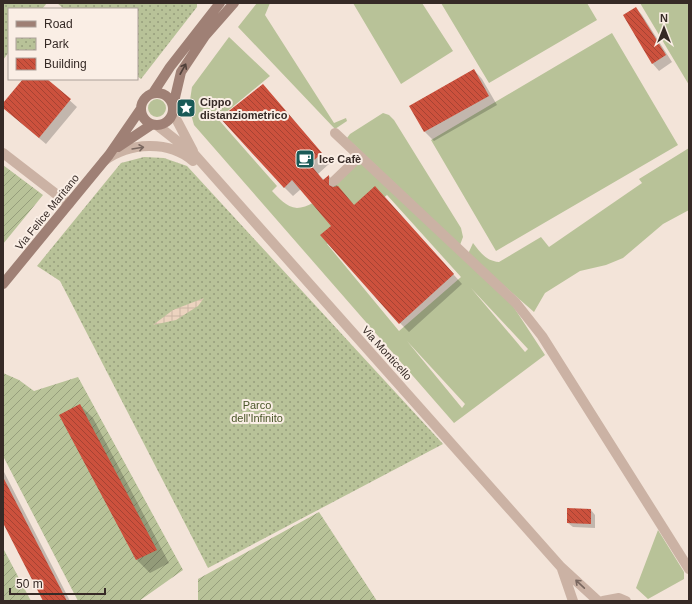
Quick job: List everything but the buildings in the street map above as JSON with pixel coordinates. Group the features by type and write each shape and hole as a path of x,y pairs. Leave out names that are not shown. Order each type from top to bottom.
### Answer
{"street":[{"path":"173,110 169,98 162,94 154,94 144,99 140,110 142,116 155,125 165,124 173,110 181,72 205,36 234,3"},
{"path":"154,94 170,67 216,5 224,14"},
{"name":"Via Felice Maritano","path":"3,284 106,159 140,110"},
{"name":"Via Monticello","path":"173,110 195,155"},
{"name":"Via Monticello","path":"155,125 195,155 561,567 598,601"},
{"name":"Via Felice Maritano","path":"106,159 134,135 155,125"},
{"path":"335,133 516,303 542,336 689,569"},
{"path":"106,159 140,147 165,147 191,158 223,186"},
{"path":"3,153 68,204"},
{"path":"334,181 360,157"},
{"name":"Via Monticello","path":"561,567 571,600"},
{"path":"603,601 619,598 626,601"}],"green space":[{"path":"3,3 47,3 43,8 8,8 8,53 3,60"},
{"path":"57,3 197,3 197,7 141,79 138,77 138,8 63,8"},
{"path":"257,3 270,3 265,15 334,123 346,118 347,121 335,129 238,27"},
{"path":"353,3 422,3 453,51 401,84"},
{"path":"441,3 587,3 597,20 489,83"},
{"path":"640,3 689,3 689,85"},
{"path":"612,33 678,145 496,251 431,140"},
{"path":"229,37 270,76 218,119 277,186 272,191 286,204 297,208 305,207 322,197 360,160 511,303 545,355 454,423 194,125 189,107 192,87","holes":["387,195 461,277 399,331 327,244","471,288 528,349 525,352","407,341 465,404 462,408"]},
{"path":"157,99 161,100 165,104 165,112 161,116 157,117 153,116 149,112 148,108 149,104 153,100"},
{"path":"383,113 389,115 394,120 461,228 463,237 460,245 347,138 350,134"},
{"path":"689,148 689,210 663,224 623,258 606,265 580,271 545,293 534,312 468,254 473,243 487,258 499,262 541,237 549,247 642,183 639,179"},
{"name":"Parco dell'Infinito","path":"144,157 164,158 187,166 443,444 208,568 60,281 37,266 121,163"},
{"path":"3,165 43,195 3,244"},
{"path":"3,373 19,380 34,391 78,377 183,570 139,601 78,601 3,456"},
{"path":"319,512 377,601 198,600 198,579"},
{"path":"658,530 684,572 684,579 648,599 636,588"},
{"path":"3,548 31,601 3,601"}],"shaded area":[{"path":"204,298 198,306 176,320 153,325 173,310"}],"place":[{"name":"Cippo distanziometrico","path":"186,108"},
{"name":"Ice Cafè","path":"305,159"}]}
